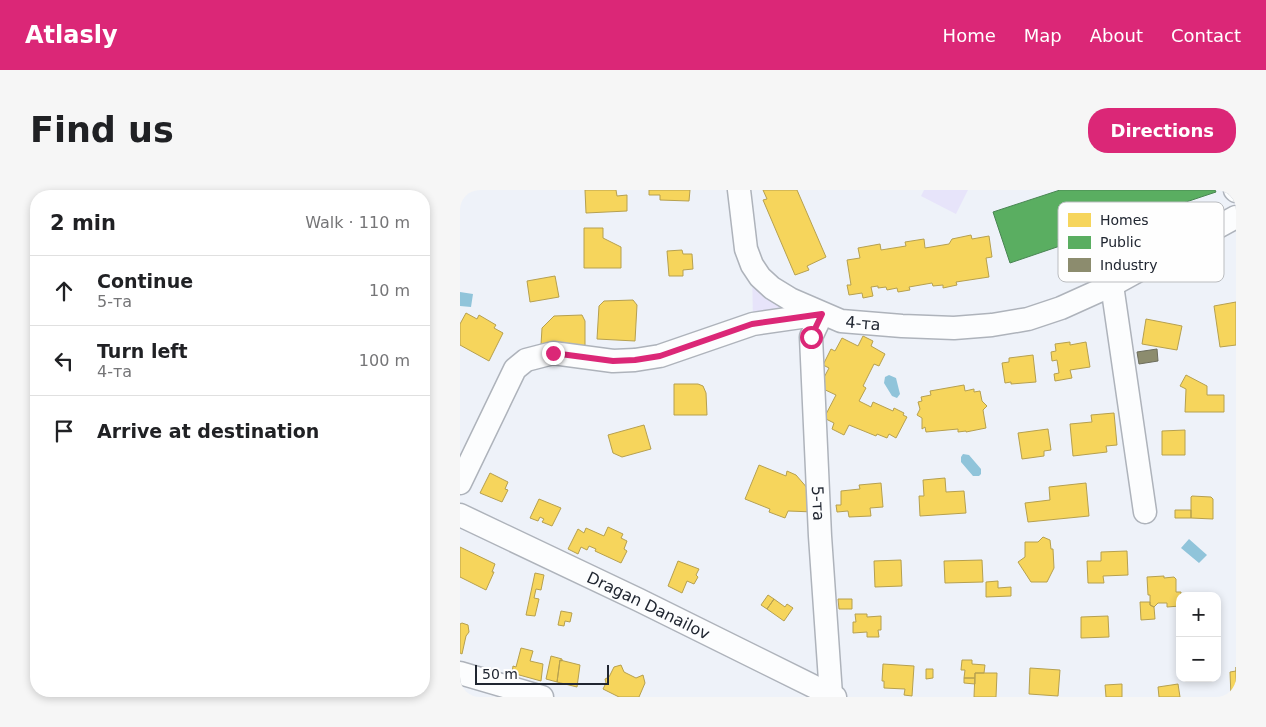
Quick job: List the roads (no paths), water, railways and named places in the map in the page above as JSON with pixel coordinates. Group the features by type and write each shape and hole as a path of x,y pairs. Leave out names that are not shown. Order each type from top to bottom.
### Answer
{"street":[{"path":"739,190 746,249 752,265 760,277 772,288 790,299 822,314"},
{"name":"4-та","path":"1224,224 1236,217"},
{"name":"4-та","path":"460,483 515,369 526,360 553,353 613,361 635,360 660,356 752,324 822,314 841,321 902,326 954,328 992,325 1028,319 1053,311 1117,282"},
{"path":"1112,285 1145,512"},
{"name":"5-та","path":"822,314 811,337 820,536 833,696"},
{"name":"Dragan Danailov","path":"460,515 639,600 833,696"},
{"path":"460,673 542,697"}],"water":[{"path":"460,292 473,294 471,307 460,306"},
{"path":"889,375 896,378 900,394 897,398 892,396 884,383 885,377"},
{"path":"963,454 969,455 981,469 979,476 973,476 961,462"},
{"path":"1189,539 1207,555 1199,563 1181,548"}]}
